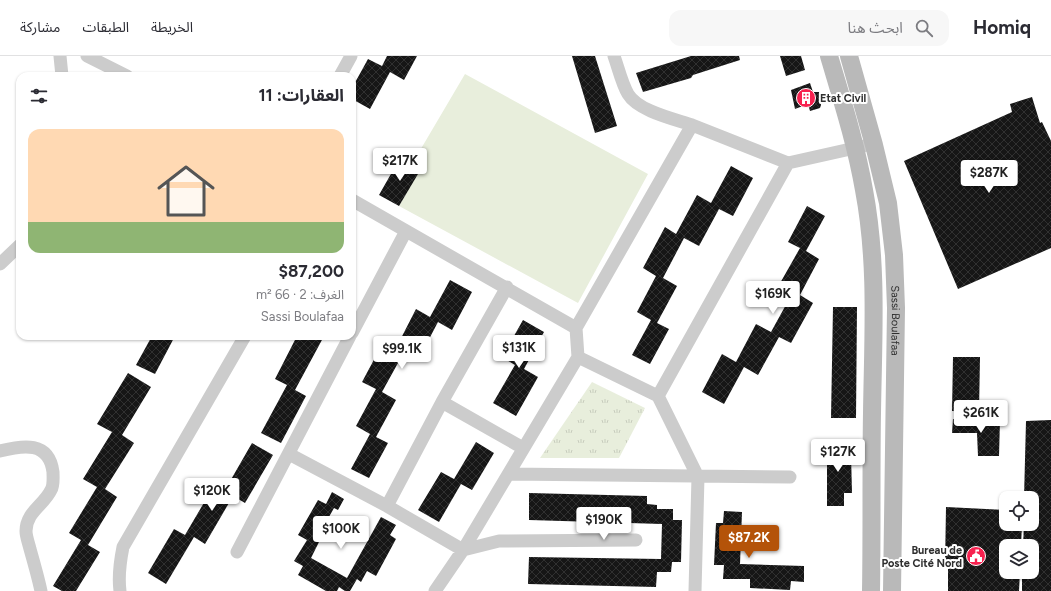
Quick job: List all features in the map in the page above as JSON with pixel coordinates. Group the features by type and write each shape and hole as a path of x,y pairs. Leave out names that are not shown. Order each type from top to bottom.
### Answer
{"street":[{"path":"60,56 62,72"},
{"path":"88,56 119,72"},
{"path":"342,72 351,56"},
{"path":"614,56 628,94 633,101 653,112 692,125 788,163 874,145"},
{"path":"829,56 856,148 864,191 870,237 874,295 871,591"},
{"name":"Sassi Boulafaa","path":"849,56 874,145 888,203 894,255 896,331 892,591"},
{"path":"435,591 463,550 578,357 576,328 692,125"},
{"path":"658,396 788,163"},
{"path":"356,202 507,287 576,328"},
{"path":"356,325 406,230"},
{"path":"0,264 16,249"},
{"path":"387,506 442,402 507,287"},
{"path":"120,591 119,566 123,547 243,340"},
{"path":"237,552 348,340"},
{"path":"578,357 658,396 698,477 695,591"},
{"path":"442,402 523,448"},
{"path":"0,452 14,448 34,447 42,450 48,457 52,468 54,481 52,489 28,519 26,532 42,591"},
{"path":"289,454 387,506 463,550 499,541 636,540"},
{"path":"509,474 790,477"}],"green space":[{"path":"465,74 648,174 578,303 399,206 420,169 412,164"},
{"path":"592,382 645,408 619,458 540,458"}],"building":[{"path":"387,56 417,56 404,80 390,72 370,109 356,101 356,81 368,59 382,66"},
{"path":"572,56 595,56 617,126 595,133"},
{"path":"691,56 739,56 740,60 693,75 691,78 643,92 636,73"},
{"path":"780,56 801,56 805,70 786,76"},
{"name":"Etat Civil","path":"810,83 813,92 819,92 820,108 810,111 808,104 795,109 791,90"},
{"path":"1032,97 1040,123 1042,122 1051,141 1051,248 958,289 904,161 1012,112 1010,104"},
{"path":"400,158 421,169 399,206 379,195"},
{"path":"731,166 753,178 733,216 719,209 699,246 684,238 663,278 677,286 657,323 669,329 650,364 632,355 651,320 637,312 656,276 643,268 665,227 676,234 697,195 711,203"},
{"path":"807,206 825,216 806,251 819,259 800,295 813,303 791,343 779,337 758,375 744,367 724,404 702,392 722,354 736,362 756,324 771,332 793,292 779,285 800,248 788,242"},
{"path":"450,280 472,292 452,330 438,322 418,360 404,352 382,392 396,400 376,437 388,443 369,478 351,469 370,434 356,426 376,389 362,382 384,341 396,348 416,309 430,317"},
{"path":"833,307 857,307 856,418 831,418"},
{"path":"523,320 544,332 524,369 538,377 516,416 493,403 515,365 502,357"},
{"path":"150,340 173,340 155,374 136,365"},
{"path":"295,340 322,340 295,390 306,396 281,443 261,433 287,385 275,379"},
{"path":"953,357 980,357 979,412 952,411"},
{"path":"128,373 151,387 122,435 134,443 105,489 117,497 88,545 100,552 76,591 62,591 53,586 81,540 69,533 97,487 83,479 112,432 97,424"},
{"path":"953,419 1000,420 999,456 978,456 977,433 952,433"},
{"path":"1051,420 1051,591 1022,591 1022,579 1039,579 1039,539 1023,539 1024,531 1039,531 1039,491 1024,491 1026,421"},
{"path":"827,439 844,439 844,454 851,454 852,493 844,493 844,506 827,506"},
{"path":"476,442 494,453 472,490 461,484 439,522 418,510 441,472 454,479"},
{"path":"252,443 273,455 245,503 233,496 205,544 194,537 166,584 148,573 174,529 185,535 215,484 225,490"},
{"path":"332,492 344,499 338,510 334,508 316,540 319,542 311,558 347,578 381,517 396,525 390,535 396,539 376,576 367,571 361,582 357,579 350,591 345,591 339,587 337,591 326,591 298,575 303,566 294,561 307,540 298,535 318,500 326,504"},
{"path":"529,493 647,496 647,504 657,505 657,509 673,509 673,520 682,520 681,562 672,562 671,572 657,572 656,587 528,584 529,557 661,559 662,524 529,520"},
{"name":"Bureau de Poste Cité Nord","path":"946,507 999,510 999,531 1022,531 1021,539 999,539 999,579 1020,579 1019,591 948,591 948,566 945,566"},
{"path":"724,511 742,512 740,564 804,566 804,582 791,581 790,590 750,588 750,579 723,579 724,565 714,565 716,523 723,523"}],"place":[{"name":"Etat Civil","path":"806,98"},
{"name":"Bureau de Poste Cité Nord","path":"976,556"}]}
